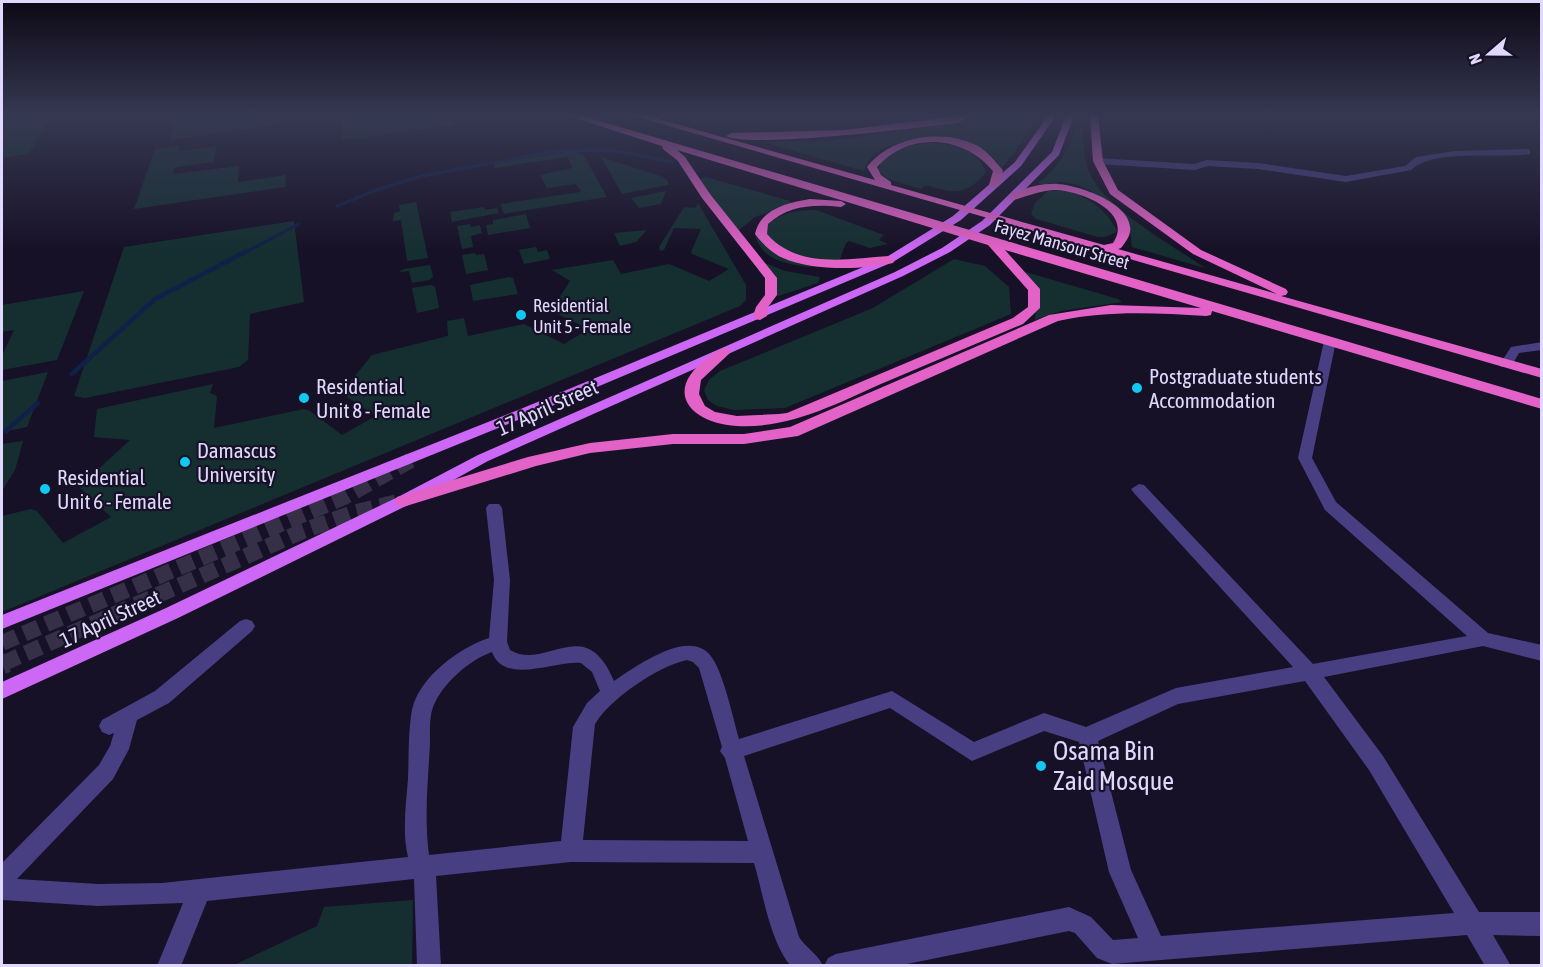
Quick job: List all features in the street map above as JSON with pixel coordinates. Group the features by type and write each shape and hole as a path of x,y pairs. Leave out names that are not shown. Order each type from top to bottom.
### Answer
{"highway":[{"path":"683,161 706,196 771,278 773,284 771,296 762,307 760,316"},
{"name":"Fayez Mansour Street","path":"724,161 1542,404"},
{"name":"Fayez Mansour Street","path":"800,161 1340,318 1542,374"},
{"path":"876,161 872,167 877,177 890,186"},
{"path":"989,161 998,171 994,185"},
{"path":"1098,161 1114,192 1197,252 1340,318"},
{"path":"1014,196 1040,188 1057,187 1097,198 1108,205 1124,223 1125,232 1117,246 1104,249"},
{"path":"889,260 821,263 788,257 768,245 761,234 763,223 781,209 812,202 830,202 907,217"},
{"path":"724,352 695,376 691,390 694,402 706,414 730,421 755,422 790,417 1018,321 1034,309 1034,289 992,242"},
{"path":"403,501 534,461 590,448 673,439 744,439 793,432 1054,318 1073,313 1131,307 1234,313"}],"main road":[{"name":"17 April Street","path":"2,622 760,316 889,260 957,218 1020,161"},
{"name":"17 April Street","path":"2,691 172,613 403,501 483,458 900,274 946,250 986,223 1048,161"}],"street":[{"path":"1100,161 1195,167 1207,163 1258,166 1346,179 1375,172 1408,168 1415,161"},
{"path":"1330,341 1305,458 1330,506 1483,639"},
{"path":"1506,364 1515,350 1542,346"},
{"path":"1139,489 1309,672 1376,763 1499,966"},
{"path":"494,508 502,580 498,642 502,655 517,662 578,655 589,657 596,663 610,693"},
{"path":"110,726 179,684 246,626"},
{"path":"730,751 892,699 972,752 1044,722 1086,736 1176,696 1483,639 1542,653"},
{"path":"429,966 426,880 418,855 415,829 422,709 434,686 442,677 475,650 498,642"},
{"path":"571,851 583,727 599,703 610,693 673,655 693,652 705,661 708,667 730,751 788,940 793,951 811,966"},
{"path":"2,878 106,772 119,749 129,716"},
{"path":"1086,736 1120,872 1155,949"},
{"path":"2,889 98,896 199,891 571,851 761,852"},
{"path":"169,966 199,891"},
{"path":"836,966 1069,919 1084,924 1104,958 1112,952 1472,923 1542,924"}],"green space":[{"path":"151,161 214,161 178,167 174,169 173,174 239,166 238,182 286,175 285,187 134,209"},
{"path":"507,161 541,161 495,168 494,163"},
{"path":"570,161 587,161 607,197 504,214 500,204 580,192 581,190 575,184 547,188 540,175 572,168"},
{"path":"603,161 614,161 663,177 668,181 668,185 622,194"},
{"path":"829,161 869,161 864,171"},
{"path":"884,161 980,161 986,172 972,186 959,191 926,185 921,189 888,179 878,170"},
{"path":"996,161 1007,161 1002,168"},
{"path":"1059,161 1086,161 1097,186 1109,199 1141,225 1205,268 1132,247 1129,221 1090,190 1061,182 1038,183"},
{"path":"706,177 790,201 791,205 755,217 738,231 698,180"},
{"path":"666,191 661,204 639,208 631,198"},
{"path":"1048,191 1069,192 1088,200 1104,213 1117,230 1105,237 1098,237 1036,219 1031,214 1035,203"},
{"path":"416,202 428,258 407,261 401,220 393,221 394,213 400,211 399,205"},
{"path":"698,203 746,285 746,300 740,306 2,612 2,516 31,509 37,511 63,543 111,517 80,488 130,440 94,437 97,409 213,384 210,393 217,396 214,428 304,409 342,435 376,416 341,393 372,355 448,336 447,321 464,318 468,336 524,324 564,344 589,329 553,312 552,309 570,281 552,270 613,260 621,274 669,264 709,281 729,269 692,254 701,229 674,228 664,250 660,251 659,247 684,207 695,208"},
{"path":"484,207 485,210 497,208 499,213 452,222 450,212"},
{"path":"816,210 884,235 879,240 888,244 870,248 849,241 846,243 837,267 788,264 766,253 759,245 755,233 770,222 797,211"},
{"path":"526,214 530,228 488,235 486,225 493,224 493,220"},
{"path":"294,221 304,302 250,314 248,360 239,367 85,398 74,396 124,247"},
{"path":"470,224 471,227 480,225 482,233 471,236 473,247 462,249 457,226"},
{"path":"647,230 636,242 620,246 614,233"},
{"path":"536,247 538,252 547,250 550,259 524,264 519,250"},
{"path":"475,253 476,255 484,254 488,270 466,274 462,255"},
{"path":"954,259 985,266 1009,287 1011,314 785,408 734,410 717,406 708,400 704,390 709,380 720,371 873,308"},
{"path":"765,263 785,271 820,277 818,283 778,296 770,293 766,280 759,271 760,265"},
{"path":"430,265 433,276 430,280 412,283 409,271 399,272 404,269"},
{"path":"1012,268 1122,302 1061,311 1035,320 1034,297 1028,286"},
{"path":"513,278 518,294 473,301 470,285"},
{"path":"435,286 439,308 417,313 412,288"},
{"path":"84,291 57,360 2,370 2,356 14,330 2,332 2,305"},
{"path":"48,372 27,427 2,432 2,381"},
{"path":"23,441 15,470 2,491 2,444"},
{"path":"413,900 412,965 234,965 317,926 324,907"}],"waterway":[{"path":"337,206 379,189 422,176 502,161"},
{"path":"668,161 673,162"},
{"path":"244,253 299,224"},
{"path":"72,374 155,299 247,251"},
{"path":"7,430 38,403"}],"tunnel":[{"path":"2,643 344,497 413,459"},
{"path":"4,663 303,531 353,513 398,502"},
{"path":"2,664 7,662"}],"place":[{"name":"Residential Unit 5 - Female","path":"521,315"},
{"name":"Postgraduate students Accommodation","path":"1137,388"},
{"name":"Residential Unit 8 - Female","path":"304,398"},
{"name":"Damascus University","path":"185,462"},
{"name":"Residential Unit 6 - Female","path":"45,489"},
{"name":"Osama Bin Zaid Mosque","path":"1041,766"}]}
